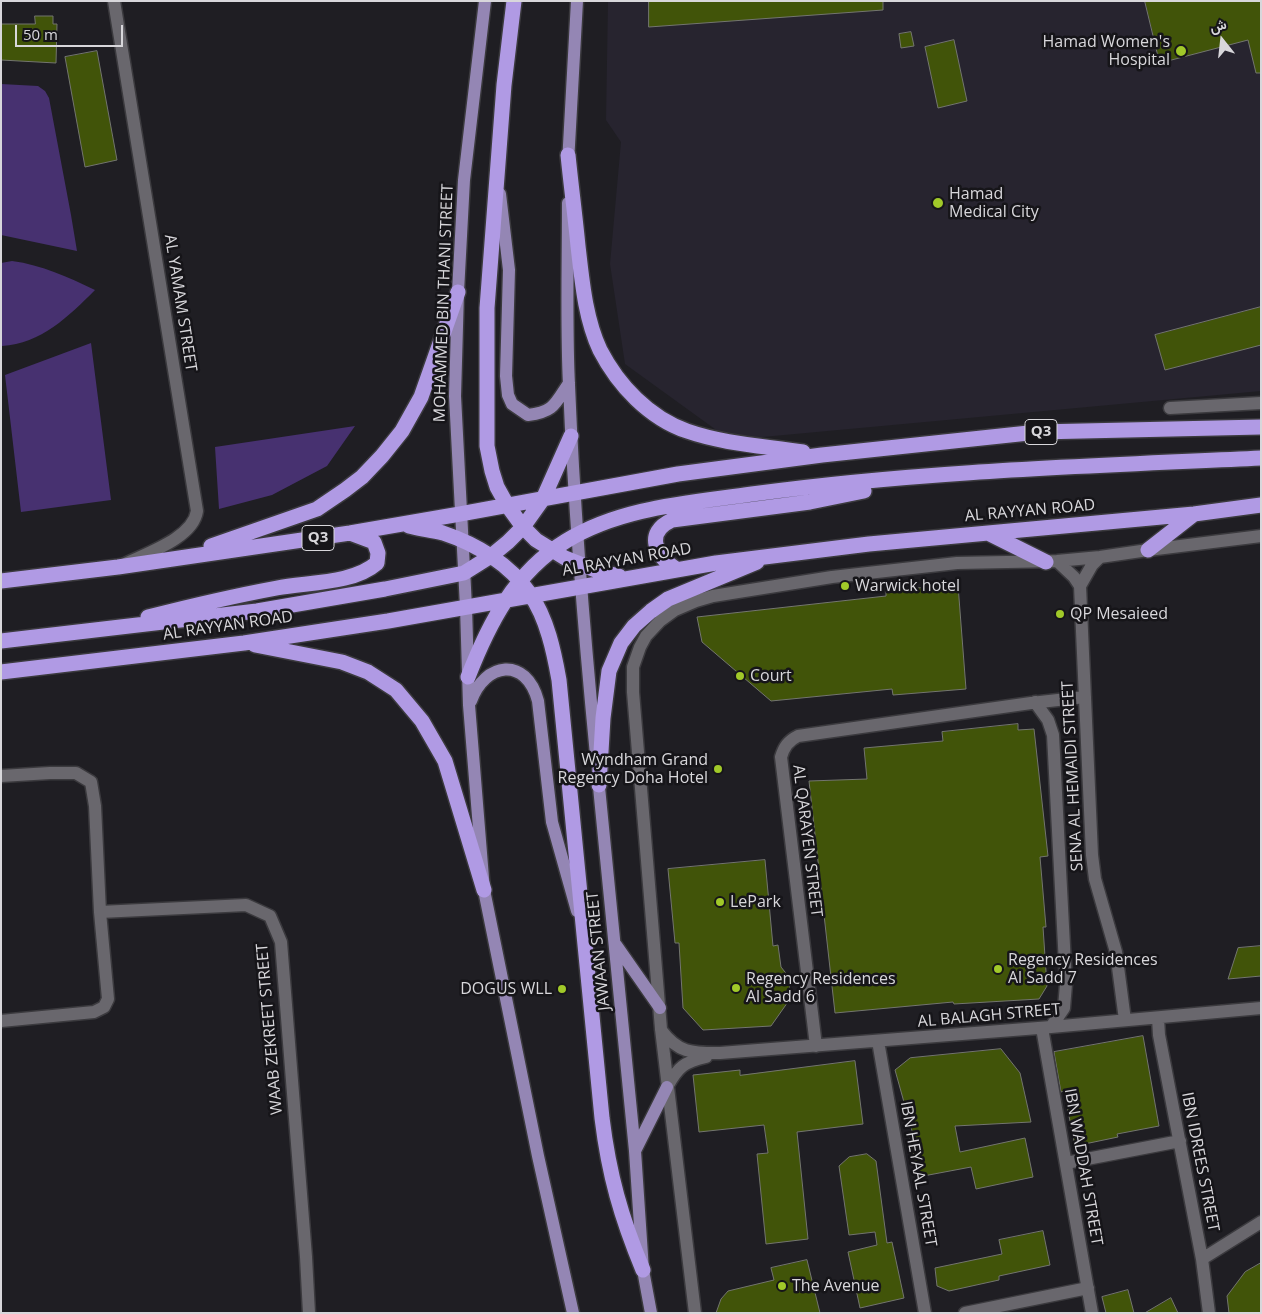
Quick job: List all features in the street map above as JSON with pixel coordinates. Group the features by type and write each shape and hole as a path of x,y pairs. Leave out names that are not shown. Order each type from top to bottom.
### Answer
{"highway":[{"path":"514,1 504,85 487,308 487,446 492,471 498,487 507,505 523,527 552,551 598,571 628,577"},
{"path":"568,155 582,279 589,316 600,349 621,383 638,401 656,415 685,430 713,439 822,454"},
{"path":"175,559 316,509 362,477 402,431 421,397 458,292"},
{"path":"1213,428 1261,416"},
{"name":"Q3","path":"1,581 118,567 350,533 696,471 822,454 1038,432 1261,427"},
{"path":"1,641 257,611 385,589 464,572 491,556 523,527 543,499 571,436"},
{"path":"468,677 480,646 505,600 520,580 552,551 578,534 606,521 646,511 796,488 1040,468 1261,458"},
{"path":"676,569 666,563 661,557 655,543 659,528 672,520 810,502 939,475"},
{"name":"AL RAYYAN ROAD","path":"1,672 244,643 388,621 676,569 775,555 1194,514 1261,505"},
{"path":"1148,550 1194,514"},
{"path":"403,524 462,540 491,556 520,580 531,594 546,626 554,652 559,680 607,1158 622,1215 643,1270"},
{"path":"89,632 212,600 280,587 356,576 377,564 378,553 374,542 350,533"},
{"path":"986,533 1052,561"},
{"path":"599,786 603,718 609,671 621,644 634,626 668,599 775,555"},
{"path":"244,643 342,662 368,672 396,690 422,721 445,761 484,890"}],"main road":[{"name":"MOHAMMED BIN THANI STREET","path":"466,607 455,396 458,292 464,180 484,1"},
{"path":"577,1 568,155 568,383 581,586"},
{"path":"498,172 509,270 506,376 508,395 512,404 528,415 540,413 554,407 568,383"},
{"name":"JAWAAN STREET","path":"581,586 635,1151 643,1270 651,1313"},
{"path":"466,607 469,705 484,890 536,1146 573,1313"},
{"path":"469,705 481,681 488,675 499,671 511,670 522,673 529,679 535,689 538,700 552,822 584,936"},
{"path":"616,944 660,1008"},
{"path":"635,1151 667,1087"}],"street":[{"name":"AL YAMAM STREET","path":"114,1 197,511 194,522 187,531 173,540 118,567"},
{"path":"1170,408 1261,403"},
{"path":"695,1313 661,1029 633,675 633,667 646,636 660,621 675,610 696,601 732,592 832,577 957,563 1052,561 1100,557 1261,536"},
{"path":"1052,561 1074,577 1080,586 1092,565 1100,557"},
{"name":"SENA AL HEMAIDI STREET","path":"1080,586 1093,867 1116,952 1125,1020"},
{"name":"AL QARAYEN STREET","path":"816,1046 780,757 784,747 790,740 798,736 1035,702 1085,697"},
{"path":"1035,702 1048,720 1053,734 1066,984 1064,1008 1046,1028"},
{"path":"1,776 76,773 91,782 95,806 100,912 108,983 108,999 104,1007 94,1012 1,1021"},
{"name":"WAAB ZEKREET STREET","path":"100,912 246,906 270,916 281,942 309,1313"},
{"name":"AL BALAGH STREET","path":"661,1029 667,1038 683,1050 693,1053 720,1053 1046,1028 1261,1008"},
{"name":"IBN IDREES STREET","path":"1158,1018 1158,1034 1202,1259 1209,1313"},
{"name":"IBN WADDAH STREET","path":"1046,1028 1066,1163 1092,1313"},
{"name":"IBN HEYAAL STREET","path":"878,1041 925,1313"},
{"name":"AL BALAGH STREET","path":"667,1087 678,1070 685,1064 692,1060 720,1053"},
{"path":"1066,1163 1180,1141"},
{"path":"1202,1259 1261,1222"},
{"path":"965,1313 1088,1288"}],"shaded area":[{"name":"Hamad Medical City","path":"608,1 1261,1 1261,391 730,440 625,364 610,264 621,142 606,120"},
{"path":"1,84 38,86 45,91 49,98 77,251 1,235"},
{"path":"12,261 65,276 95,290 64,319 42,334 16,344 2,346 1,263"},
{"path":"91,343 111,500 21,512 5,375"},
{"path":"355,426 327,466 272,495 219,509 215,447"}],"building":[{"path":"649,1 883,1 883,10 649,27"},
{"name":"Hamad Women's Hospital","path":"1145,1 1261,1 1261,73 1256,73 1248,40 1160,63"},
{"path":"35,16 53,16 53,24 57,24 56,63 1,60 1,24 35,24"},
{"path":"911,32 914,46 901,48 899,34"},
{"path":"954,40 967,101 938,108 925,47"},
{"path":"97,51 117,160 85,167 65,57"},
{"path":"1261,307 1261,345 1165,370 1155,335"},
{"path":"958,585 966,689 893,695 892,689 771,701 702,642 697,617 886,596 886,591"},
{"path":"1018,724 1018,730 1034,729 1048,856 1040,857 1046,927 1043,927 1047,986 1039,999 954,1004 953,1002 835,1013 809,781 867,779 864,748 943,741 942,732"},
{"path":"765,860 773,946 778,945 781,967 789,977 790,999 771,1026 703,1030 683,1008 679,943 675,943 668,869"},
{"path":"1261,946 1261,976 1228,979 1238,948"},
{"path":"1143,1036 1159,1126 1117,1134 1118,1137 1075,1146 1064,1091 1061,1092 1054,1052"},
{"path":"1001,1049 1020,1073 1031,1122 955,1126 960,1152 1025,1138 1033,1177 976,1189 971,1167 918,1177 910,1138 914,1138 895,1070 910,1058"},
{"path":"855,1061 863,1124 797,1132 808,1239 766,1244 757,1154 768,1153 764,1125 699,1132 693,1075 740,1070 740,1075"},
{"path":"867,1154 876,1161 887,1243 892,1242 904,1298 860,1308 848,1252 877,1245 875,1232 849,1235 839,1166 849,1157"},
{"path":"1043,1231 1050,1265 999,1276 999,1280 949,1291 937,1286 935,1268 1002,1254 999,1240"},
{"name":"The Avenue","path":"807,1260 820,1313 716,1313 721,1299 728,1291 774,1280 771,1268"},
{"path":"1261,1263 1261,1313 1229,1313 1227,1296 1245,1272"},
{"path":"1128,1290 1134,1313 1106,1313 1102,1297"},
{"path":"1171,1298 1178,1313 1145,1313"}],"place":[{"name":"Hamad Women's Hospital","path":"1181,51"},
{"name":"Hamad Medical City","path":"938,203"},
{"name":"Warwick hotel","path":"845,586"},
{"name":"QP Mesaieed","path":"1060,614"},
{"name":"Court","path":"740,676"},
{"name":"Wyndham Grand Regency Doha Hotel","path":"718,769"},
{"name":"LePark","path":"720,902"},
{"name":"Regency Residences Al Sadd 7","path":"998,969"},
{"name":"Regency Residences Al Sadd 6","path":"736,988"},
{"name":"DOGUS WLL","path":"562,989"},
{"name":"The Avenue","path":"782,1286"}]}
